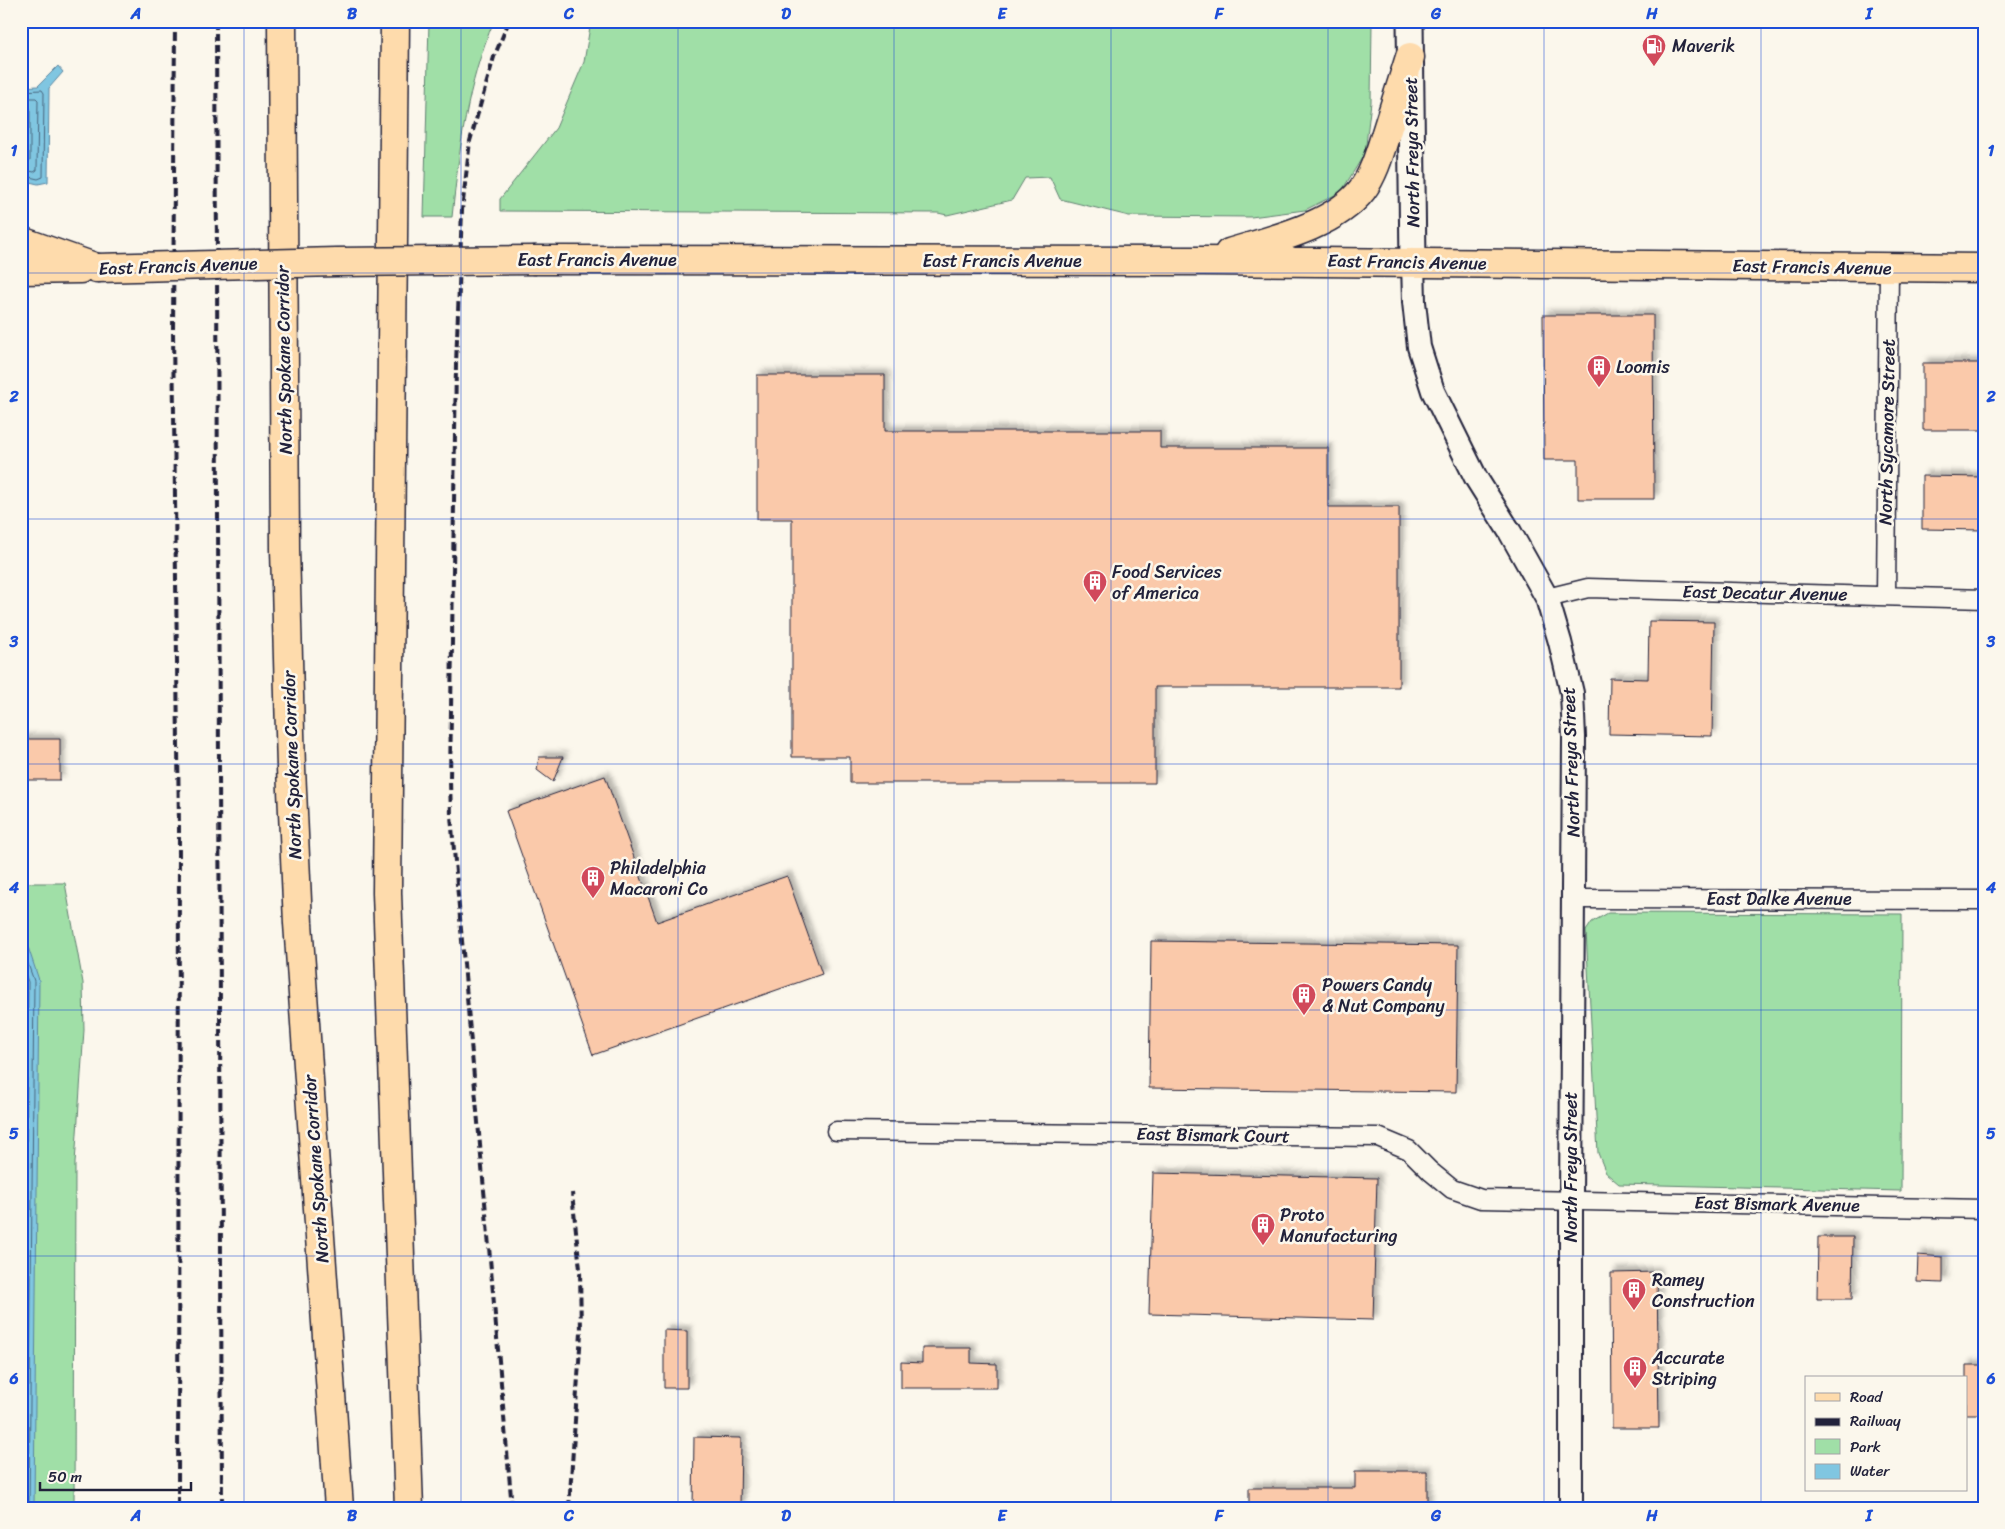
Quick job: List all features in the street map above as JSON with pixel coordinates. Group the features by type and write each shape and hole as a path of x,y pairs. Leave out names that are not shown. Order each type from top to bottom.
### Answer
{"main road":[{"name":"North Spokane Corridor","path":"282,21 285,530 290,749 298,923 339,1508"},
{"path":"395,21 387,893 409,1508"},
{"name":"North Freya Street","path":"1410,21 1413,262"},
{"path":"1203,261 1291,233 1334,214 1353,199 1363,189 1373,170 1410,57"},
{"path":"21,241 97,268"},
{"name":"East Francis Avenue","path":"21,270 336,262 536,260 1413,262 1984,268"}],"street":[{"name":"North Freya Street","path":"1413,262 1414,302 1419,347 1434,390 1476,478 1510,532 1547,598 1572,693 1574,737 1571,1508"},
{"name":"North Sycamore Street","path":"1886,596 1889,268"},
{"name":"East Decatur Avenue","path":"1547,598 1588,588 1984,599"},
{"name":"East Dalke Avenue","path":"1573,899 1984,900"},
{"name":"East Bismark Court","path":"836,1131 1378,1136 1409,1150 1452,1189 1466,1194 1481,1198 1571,1200"},
{"name":"East Bismark Avenue","path":"1571,1200 1984,1208"}],"green space":[{"path":"429,21 494,21 477,68 471,93 461,142 452,217 424,217"},
{"path":"591,21 1372,21 1371,102 1365,153 1341,192 1305,210 1251,217 1129,216 1060,199 1050,177 1025,178 1012,200 947,215 938,213 500,211 500,199 556,128 584,62"},
{"path":"21,883 65,883 83,983 84,1030 75,1163 74,1508 21,1508"},
{"path":"1608,913 1902,914 1901,1191 1619,1184 1606,1173 1598,1153 1586,931 1592,922"}],"water":[{"path":"58,66 63,72 49,88 48,182 38,184 21,180 21,87 38,86"},
{"path":"21,939 26,941 39,980 34,1508 21,1508"}],"building":[{"name":"Loomis","path":"1543,315 1653,315 1654,499 1578,499 1578,460 1544,460"},
{"path":"1923,363 1984,363 1984,430 1923,430"},
{"name":"Food Services of America","path":"757,375 885,375 885,431 1160,431 1160,448 1328,448 1328,507 1399,507 1399,687 1155,687 1155,783 850,783 850,757 792,757 792,519 757,519"},
{"path":"1922,476 1984,477 1984,530 1922,529"},
{"path":"1649,621 1714,622 1712,736 1609,734 1610,678 1648,679"},
{"path":"21,739 60,739 60,780 21,780"},
{"path":"539,757 563,757 553,782 537,770"},
{"name":"Philadelphia Macaroni Co","path":"605,776 657,922 787,876 822,974 593,1055 506,811"},
{"name":"Powers Candy & Nut Company","path":"1151,941 1458,945 1456,1092 1149,1088"},
{"name":"Proto Manufacturing","path":"1153,1173 1377,1178 1373,1320 1149,1314"},
{"path":"1818,1237 1853,1237 1852,1299 1817,1299"},
{"path":"1918,1255 1943,1257 1943,1283 1917,1282"},
{"path":"1657,1272 1659,1428 1612,1428 1611,1273"},
{"path":"664,1330 687,1331 687,1388 664,1388"},
{"path":"922,1348 971,1348 971,1363 997,1364 997,1388 901,1388 901,1362 922,1363"},
{"path":"1966,1365 1984,1365 1984,1414 1968,1414 1968,1376 1966,1376"},
{"path":"694,1437 741,1438 740,1508 693,1508"},
{"path":"1355,1471 1427,1471 1427,1508 1249,1508 1249,1488 1355,1488"}],"railway":[{"path":"175,21 173,332 179,828 178,1508"},
{"path":"216,21 222,1508"},
{"path":"509,21 494,57 470,141 462,210 456,364 450,780 451,816 512,1508"},
{"path":"569,1508 581,1333 580,1269 572,1193"}],"place":[{"name":"Maverik","path":"1654,67"},
{"name":"Loomis","path":"1599,388"},
{"name":"Food Services of America","path":"1095,603"},
{"name":"Philadelphia Macaroni Co","path":"593,899"},
{"name":"Powers Candy & Nut Company","path":"1304,1016"},
{"name":"Proto Manufacturing","path":"1263,1246"},
{"name":"Ramey Construction","path":"1634,1311"},
{"name":"Accurate Striping","path":"1635,1389"}]}
